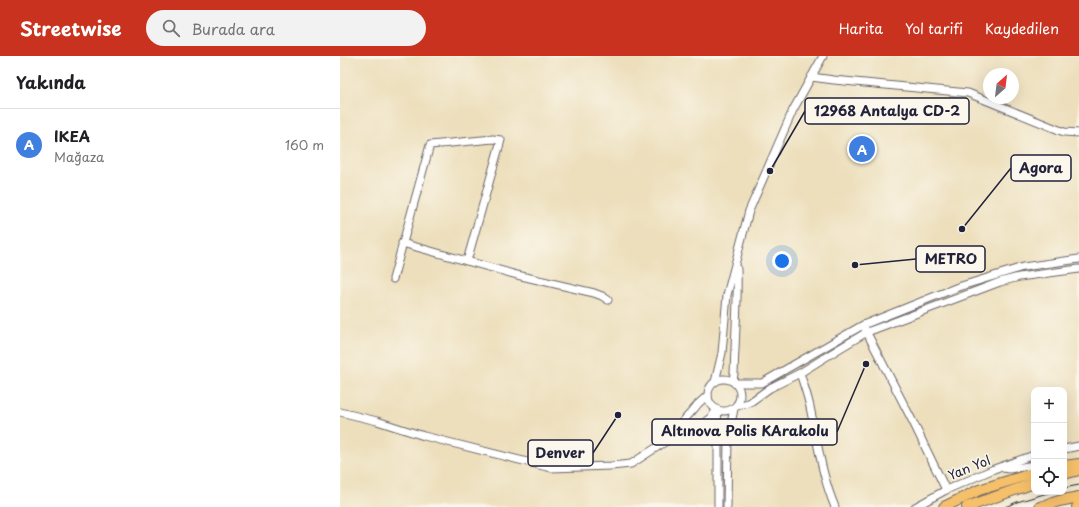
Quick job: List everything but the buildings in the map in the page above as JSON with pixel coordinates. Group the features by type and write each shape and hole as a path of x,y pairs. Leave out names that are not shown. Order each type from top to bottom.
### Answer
{"highway":[{"path":"1067,466 1079,464"},
{"path":"1067,473 1079,470"},
{"path":"944,507 979,490 1031,474"},
{"path":"967,507 1031,484"},
{"path":"1040,507 1079,497"}],"street":[{"path":"823,56 793,110 749,211 727,295 722,353 714,382 708,395 710,404 717,410 726,412 735,407 749,403 770,388 800,373 867,332 927,308 1000,282 1019,277 1079,269"},
{"path":"811,77 968,93 1064,132 1079,133"},
{"path":"392,279 430,145 493,139 501,140 467,261"},
{"path":"402,243 517,275 594,293 608,300"},
{"path":"714,382 720,379 727,379 734,382 762,383 863,325 952,290 1023,267 1079,259"},
{"path":"727,507 728,438 735,407 740,402 741,397 738,387 734,382 738,302 737,261"},
{"path":"863,325 946,490"},
{"path":"800,373 811,410 818,452 829,492 835,507"},
{"path":"665,442 698,404 708,395"},
{"path":"340,412 377,421 424,436 551,468 630,464 665,442 711,418 717,410"},
{"path":"717,410 718,507"},
{"path":"1067,448 1079,446"},
{"name":"Yan Yol","path":"915,507 946,490 994,469 1031,456"},
{"path":"1000,468 1009,469 1031,465"}],"tram line":[{"path":"1067,487 1079,485"},
{"path":"1005,507 1041,495"}],"place":[{"name":"IKEA","path":"862,149"},
{"name":"12968 Antalya CD-2","path":"770,171"},
{"name":"Agora","path":"962,229"},
{"name":"METRO","path":"855,265"},
{"name":"Altınova Polis KArakolu","path":"866,364"},
{"name":"Denver","path":"618,415"}]}
